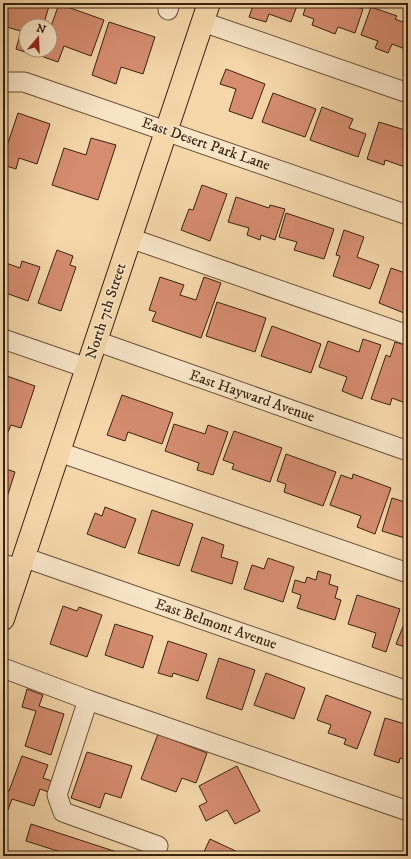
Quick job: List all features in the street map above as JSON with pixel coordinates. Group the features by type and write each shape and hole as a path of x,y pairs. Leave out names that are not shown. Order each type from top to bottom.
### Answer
{"main road":[{"name":"North 7th Street","path":"3,618 15,563 59,452 206,12"}],"street":[{"path":"206,12 408,93"},
{"name":"East Desert Park Lane","path":"3,82 24,82 167,130 408,215"},
{"path":"130,238 408,335"},
{"path":"3,340 87,368"},
{"name":"East Hayward Avenue","path":"96,341 408,451"},
{"path":"59,452 408,573"},
{"name":"East Belmont Avenue","path":"15,563 408,691"},
{"path":"3,668 88,700 408,811"},
{"path":"88,700 57,794 63,812 158,844"}],"building":[{"path":"3,3 50,3 45,18 18,18 18,30 3,26"},
{"path":"254,3 298,3 291,22 269,14 266,22 249,17"},
{"path":"307,3 346,3 363,9 355,33 338,27 335,34 312,25 314,19 303,15"},
{"path":"59,4 104,20 91,56 64,46 58,62 47,58 58,58 58,18 54,18"},
{"path":"371,7 397,16 395,19 408,24 408,50 392,44 388,53 375,48 378,41 361,35"},
{"path":"109,22 155,37 143,74 121,67 116,84 92,75"},
{"path":"226,69 265,84 252,119 229,111 236,89 220,84"},
{"path":"273,93 316,109 305,137 262,122"},
{"path":"322,107 353,119 349,128 366,134 358,157 310,140"},
{"path":"18,113 50,124 37,164 19,158 16,169 3,165 3,158"},
{"path":"379,122 408,131 408,168 385,160 384,165 367,159"},
{"path":"91,138 116,145 98,200 52,185 64,148 86,155"},
{"path":"202,185 227,194 210,241 181,230 189,209 193,210"},
{"path":"236,197 269,208 270,205 285,209 275,240 261,235 260,240 247,235 249,228 228,222"},
{"path":"286,213 334,229 324,259 294,250 297,242 279,237"},
{"path":"344,230 364,237 357,257 379,265 370,289 333,276 340,256 336,255"},
{"path":"57,250 73,256 70,265 76,267 61,311 38,303"},
{"path":"22,261 40,267 28,301 3,292 3,262 20,268"},
{"path":"391,268 408,274 408,301 404,313 379,303"},
{"path":"160,277 184,285 180,295 196,300 204,277 221,283 201,338 152,321 156,312 149,310"},
{"path":"217,302 266,318 255,352 206,336"},
{"path":"272,326 321,344 311,373 261,356"},
{"path":"363,339 381,345 362,399 342,391 347,377 319,367 328,341 359,352"},
{"path":"395,342 408,346 408,404 392,398 390,405 371,399 386,355 390,357"},
{"path":"7,376 35,386 21,428 11,425 8,432 3,430 3,388"},
{"path":"122,395 173,413 162,444 128,432 125,441 107,435"},
{"path":"174,424 205,434 208,425 228,432 213,475 197,470 199,463 165,451"},
{"path":"234,431 282,448 270,482 232,469 234,464 223,460"},
{"path":"286,454 336,472 323,506 284,492 286,484 277,481"},
{"path":"3,468 15,472 3,510"},
{"path":"353,474 391,488 375,534 357,527 361,516 330,505 341,475 352,479"},
{"path":"392,498 408,503 408,539 382,531"},
{"path":"105,507 136,519 125,548 87,534 95,513 102,516"},
{"path":"152,510 193,524 179,566 138,553"},
{"path":"202,537 224,545 221,557 238,562 232,584 191,571"},
{"path":"268,558 294,567 283,602 244,589 252,565 264,569"},
{"path":"318,571 331,575 329,584 338,587 335,598 341,600 335,620 297,608 301,595 292,592 295,580 305,583 307,577 316,580"},
{"path":"357,595 400,609 386,652 372,647 376,633 348,624"},
{"path":"63,606 77,611 79,607 102,615 87,657 50,644"},
{"path":"115,624 153,636 143,668 105,655"},
{"path":"404,624 408,625 408,648 396,644"},
{"path":"168,641 207,654 198,681 173,673 172,677 158,673"},
{"path":"219,658 255,670 242,710 206,698"},
{"path":"266,673 305,688 294,719 254,705"},
{"path":"27,689 43,695 39,706 64,714 51,755 25,746 36,711 22,707"},
{"path":"326,695 371,712 357,749 344,744 346,739 328,733 331,725 317,720"},
{"path":"385,718 408,725 408,760 400,758 399,763 374,755"},
{"path":"158,734 207,753 196,783 182,778 176,792 141,779"},
{"path":"87,752 132,766 121,798 105,793 100,808 71,798"},
{"path":"22,756 48,765 43,778 55,782 51,793 40,789 34,806 12,799 8,810 3,808 3,789 9,791"},
{"path":"237,766 260,811 235,824 227,810 206,821 199,806 207,802 199,786"},
{"path":"31,824 120,853 119,856 63,856 64,853 26,841"},
{"path":"210,839 242,854 241,856 202,856"}]}
